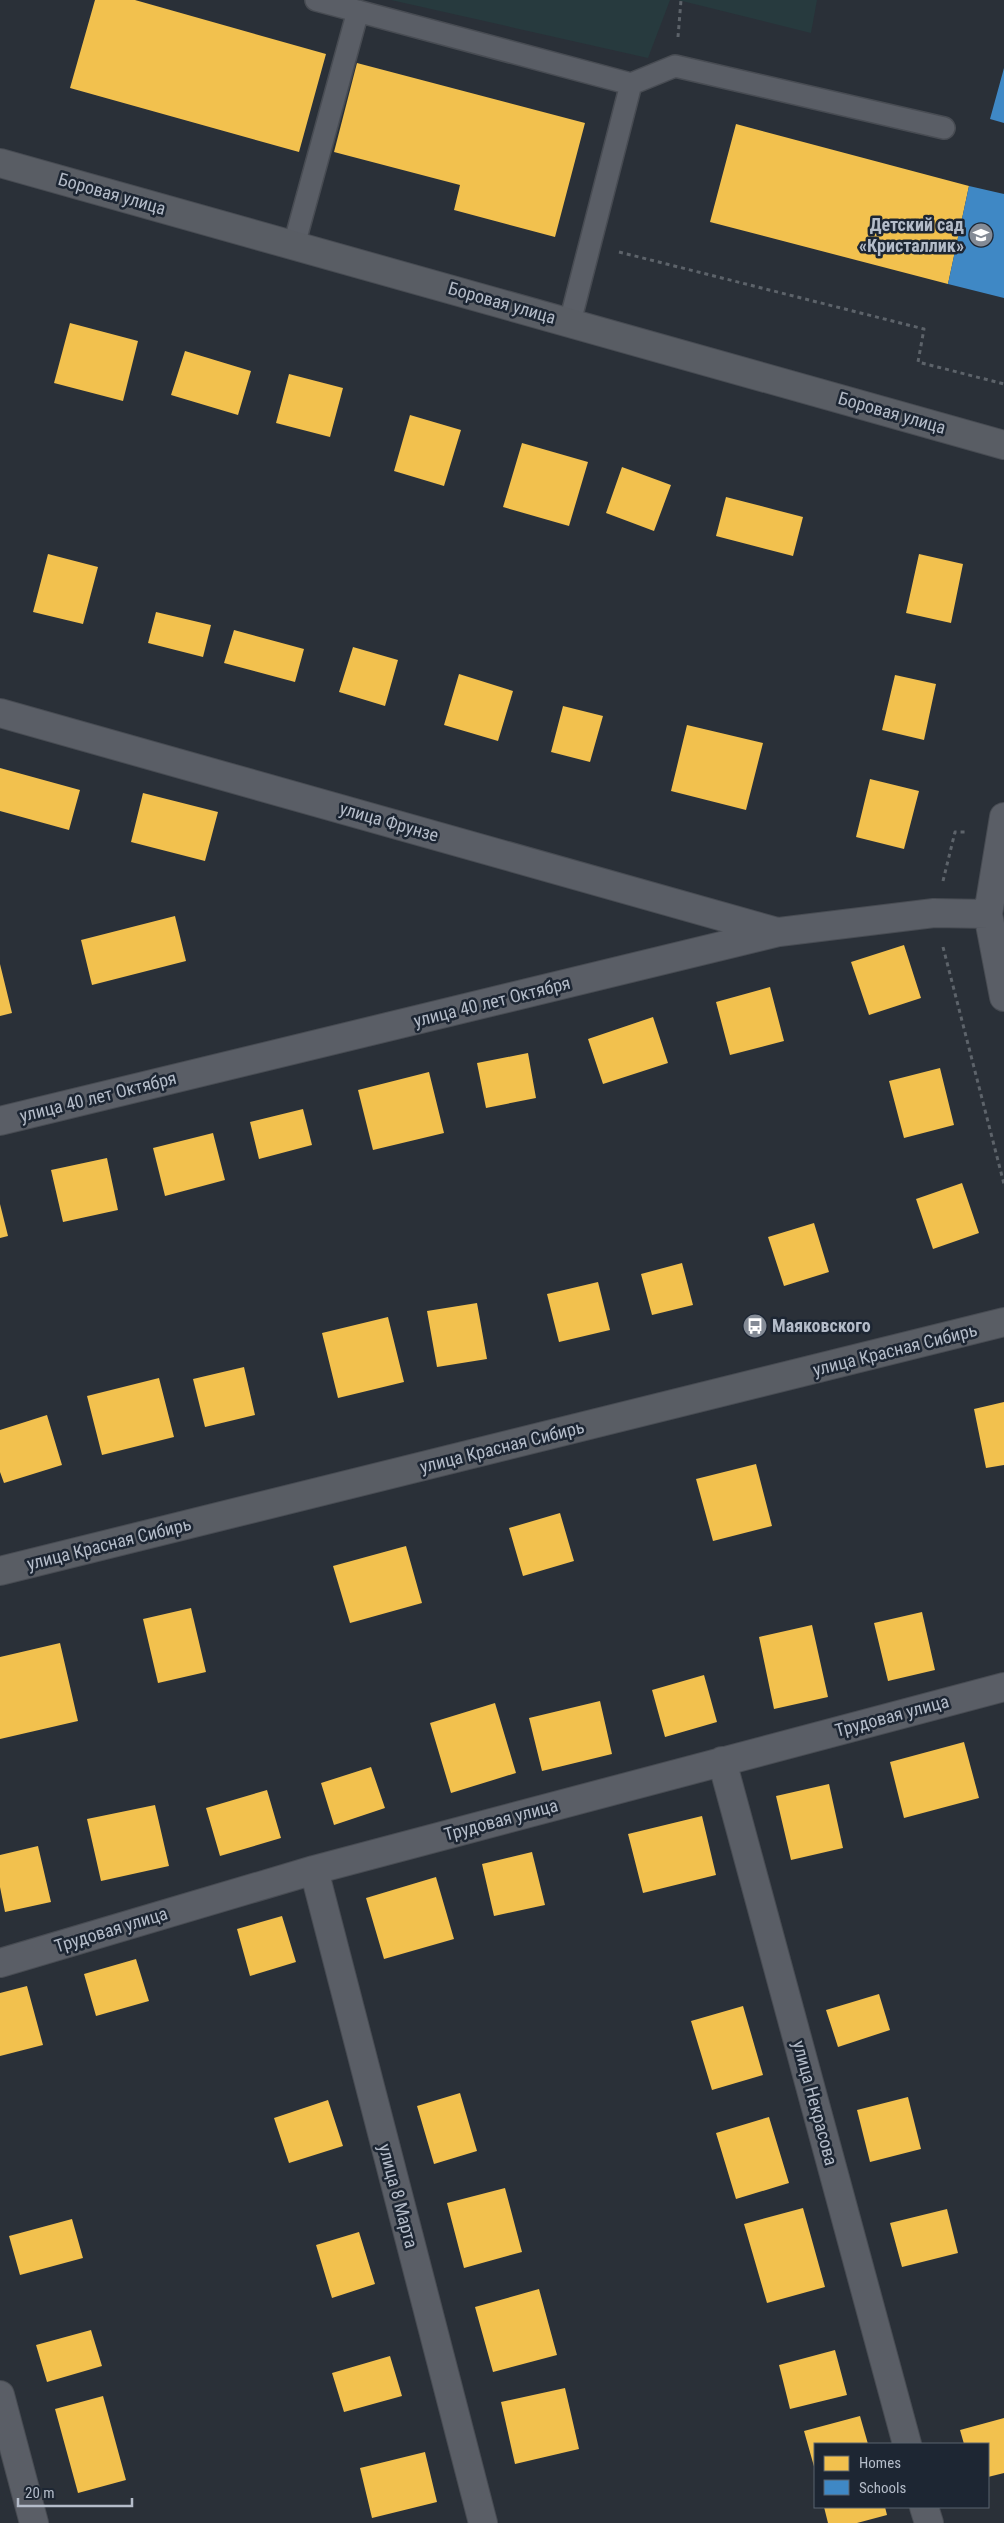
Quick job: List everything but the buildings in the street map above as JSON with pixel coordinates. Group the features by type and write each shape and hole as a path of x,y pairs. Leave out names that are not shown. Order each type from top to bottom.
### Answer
{"street":[{"name":"Боровая улица","path":"0,163 1004,445"},
{"name":"улица Фрунзе","path":"0,713 779,932"},
{"path":"1004,817 988,914 1004,997"},
{"name":"улица 40 лет Октября","path":"0,1121 779,932 934,913 988,914"},
{"name":"улица Красная Сибирь","path":"0,1571 1004,1322"},
{"name":"Трудовая улица","path":"0,1963 314,1870 1004,1687"},
{"name":"улица Некрасова","path":"722,1761 907,2443"},
{"name":"улица 8 Марта","path":"314,1870 483,2523"},
{"path":"0,2395 34,2523"},
{"path":"924,2508 929,2523"}],"lane":[{"path":"316,0 632,84 675,66 944,128"},
{"path":"294,245 358,11"},
{"path":"570,322 632,84"}],"path":[{"path":"675,66 681,0"},
{"path":"590,244 924,329 918,362 1004,384"}],"green space":[{"path":"391,0 670,0 648,58"},
{"path":"678,0 817,0 811,33"}],"place":[{"name":"Детский сад «Кристаллик»","path":"981,235"},
{"name":"Маяковского","path":"755,1326"}]}
